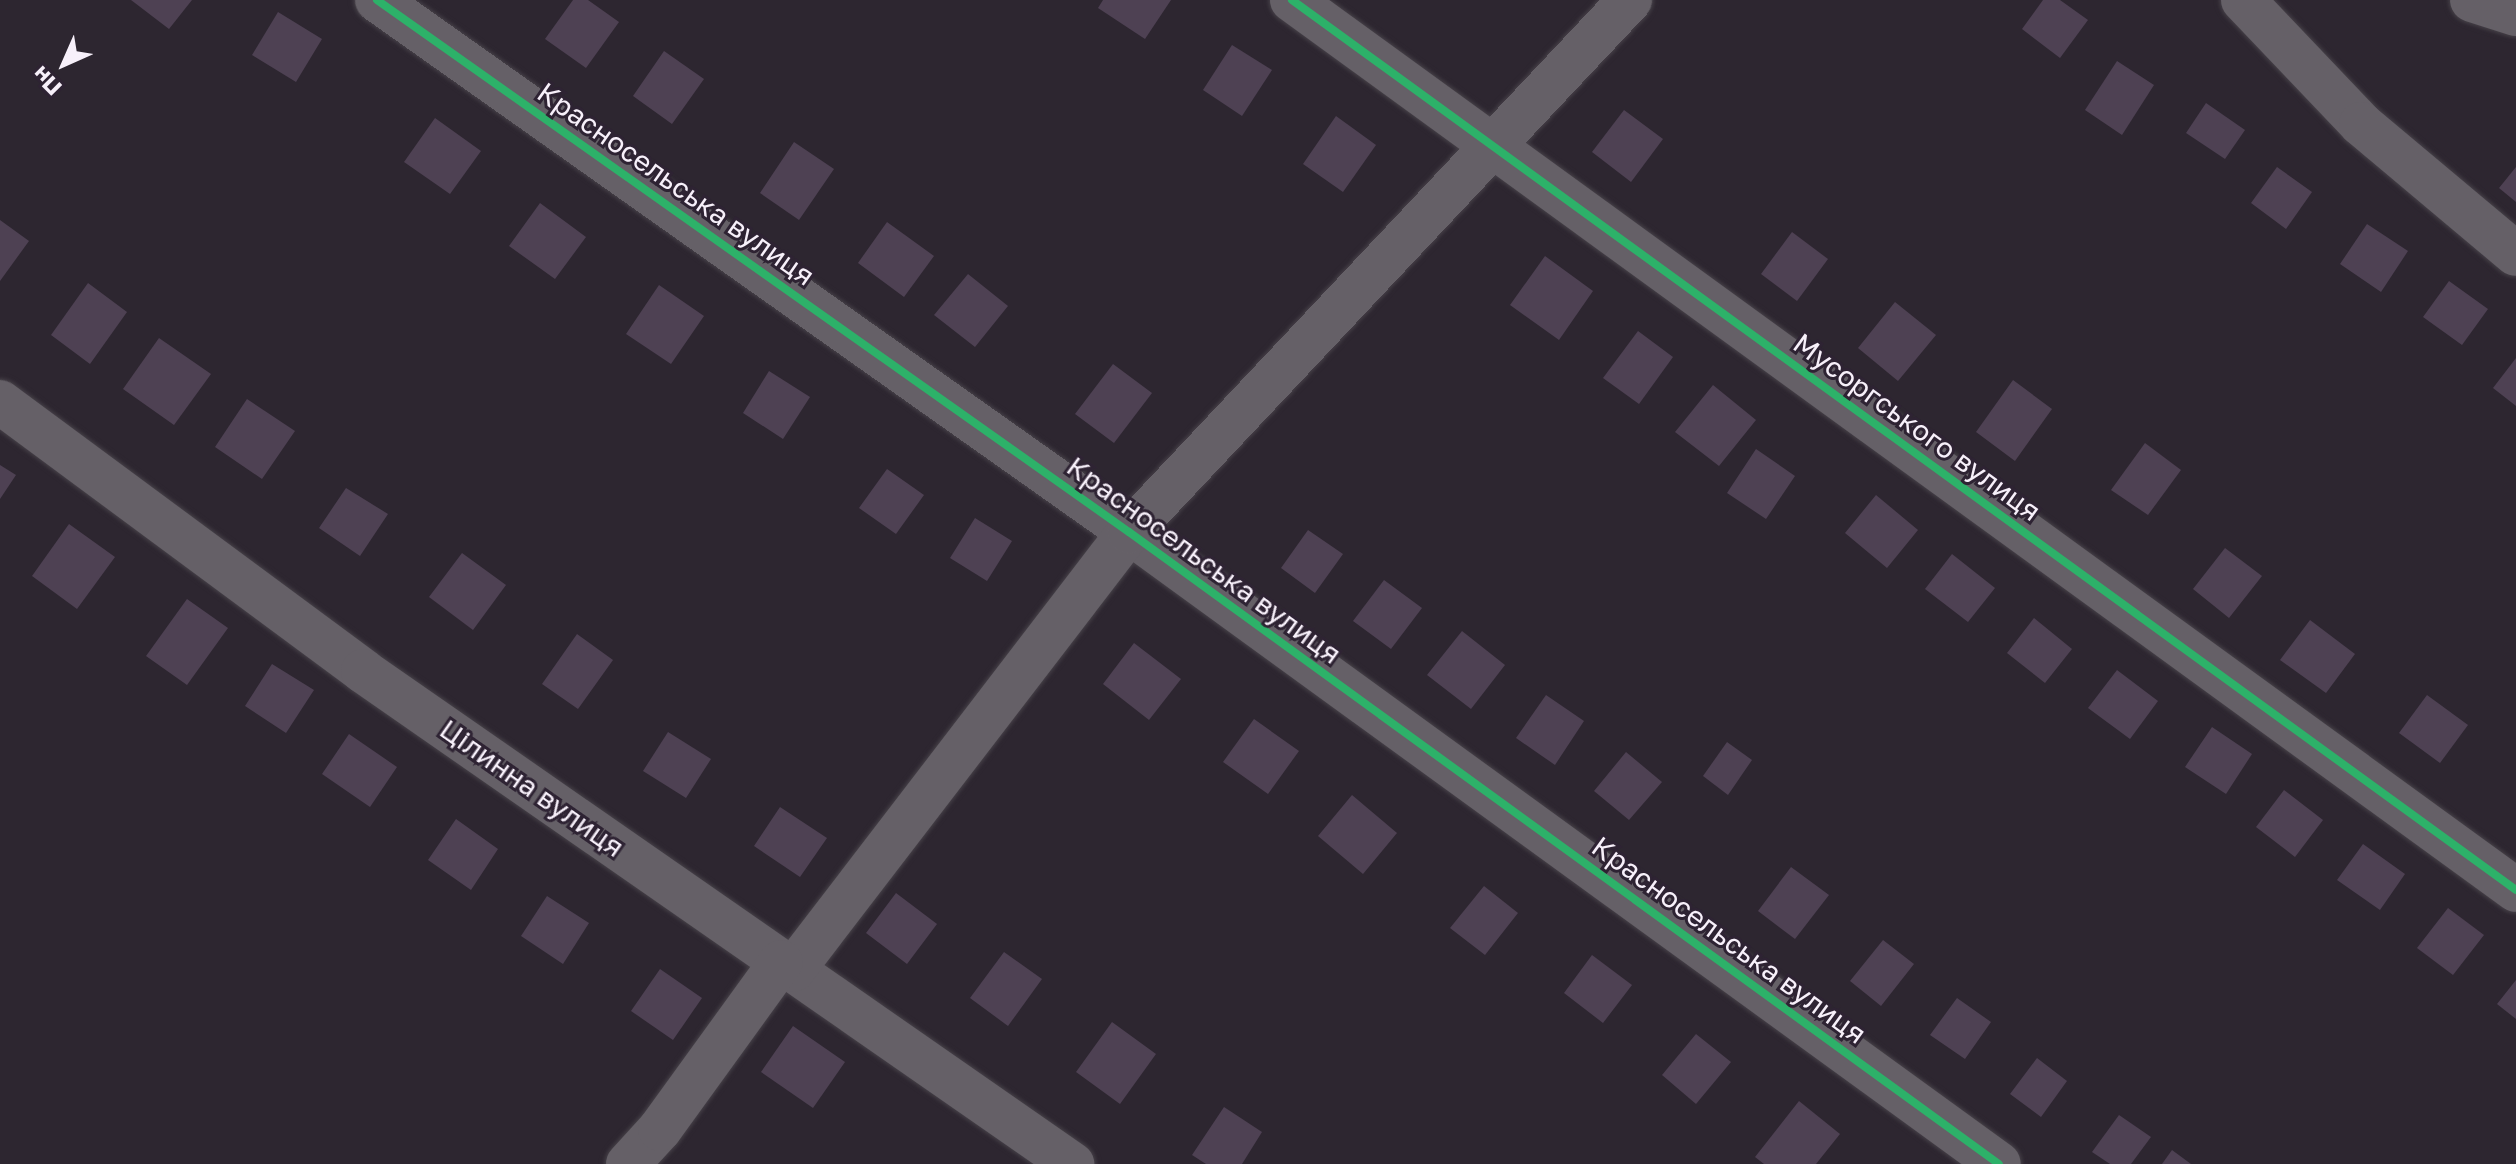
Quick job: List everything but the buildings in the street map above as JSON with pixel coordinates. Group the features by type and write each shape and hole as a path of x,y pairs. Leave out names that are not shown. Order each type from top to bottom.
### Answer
{"street":[{"name":"Красносельська вулиця","path":"377,0 1129,532 1999,1164"},
{"name":"Мусоргського вулиця","path":"1292,0 2516,890"},
{"path":"628,1164 660,1129 1129,532 1490,144 1630,0"},
{"path":"2243,0 2361,124 2516,254"},
{"path":"2472,0 2516,14"},
{"name":"Цілинна вулиця","path":"0,402 363,671 1072,1164"}],"cycle path":[{"path":"377,0 1129,532 1999,1164"},
{"path":"1292,0 2516,890"}]}
